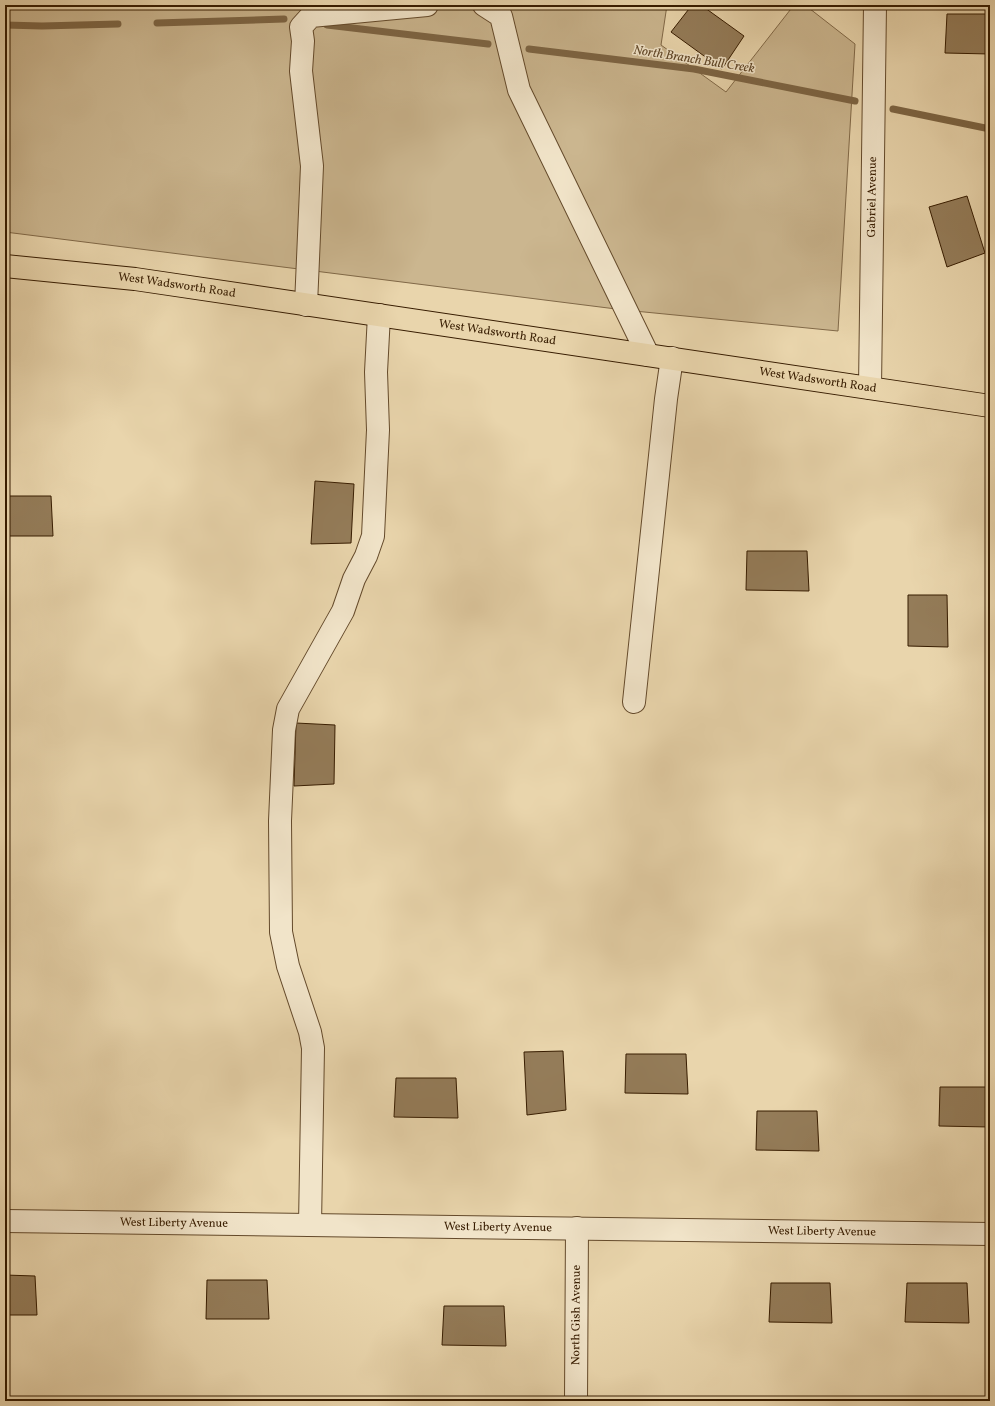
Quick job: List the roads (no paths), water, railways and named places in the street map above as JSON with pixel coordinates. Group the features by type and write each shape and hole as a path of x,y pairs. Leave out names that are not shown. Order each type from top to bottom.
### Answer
{"main road":[{"name":"West Wadsworth Road","path":"5,266 135,279 990,406"}],"street":[{"path":"306,304 312,166 302,71 303,41 301,26 311,16 427,5"},
{"path":"484,5 501,16 519,90 648,355"},
{"name":"Gabriel Avenue","path":"870,388 875,5"},
{"path":"310,1224 313,1048 310,1032 288,966 281,932 280,821 284,730 288,709 343,611 354,579 366,556 373,536 378,430 376,372 379,316"},
{"path":"634,702 666,399 672,358"},
{"name":"West Liberty Avenue","path":"5,1221 990,1234"},
{"name":"North Gish Avenue","path":"576,1401 577,1228"}],"waterway":[{"name":"North Branch Bull Creek","path":"157,23 284,19"},
{"name":"North Branch Bull Creek","path":"5,25 42,26 118,24"},
{"name":"North Branch Bull Creek","path":"327,25 488,44"},
{"name":"North Branch Bull Creek","path":"529,49 694,69 855,101"},
{"name":"North Branch Bull Creek","path":"893,109 990,129"}]}
